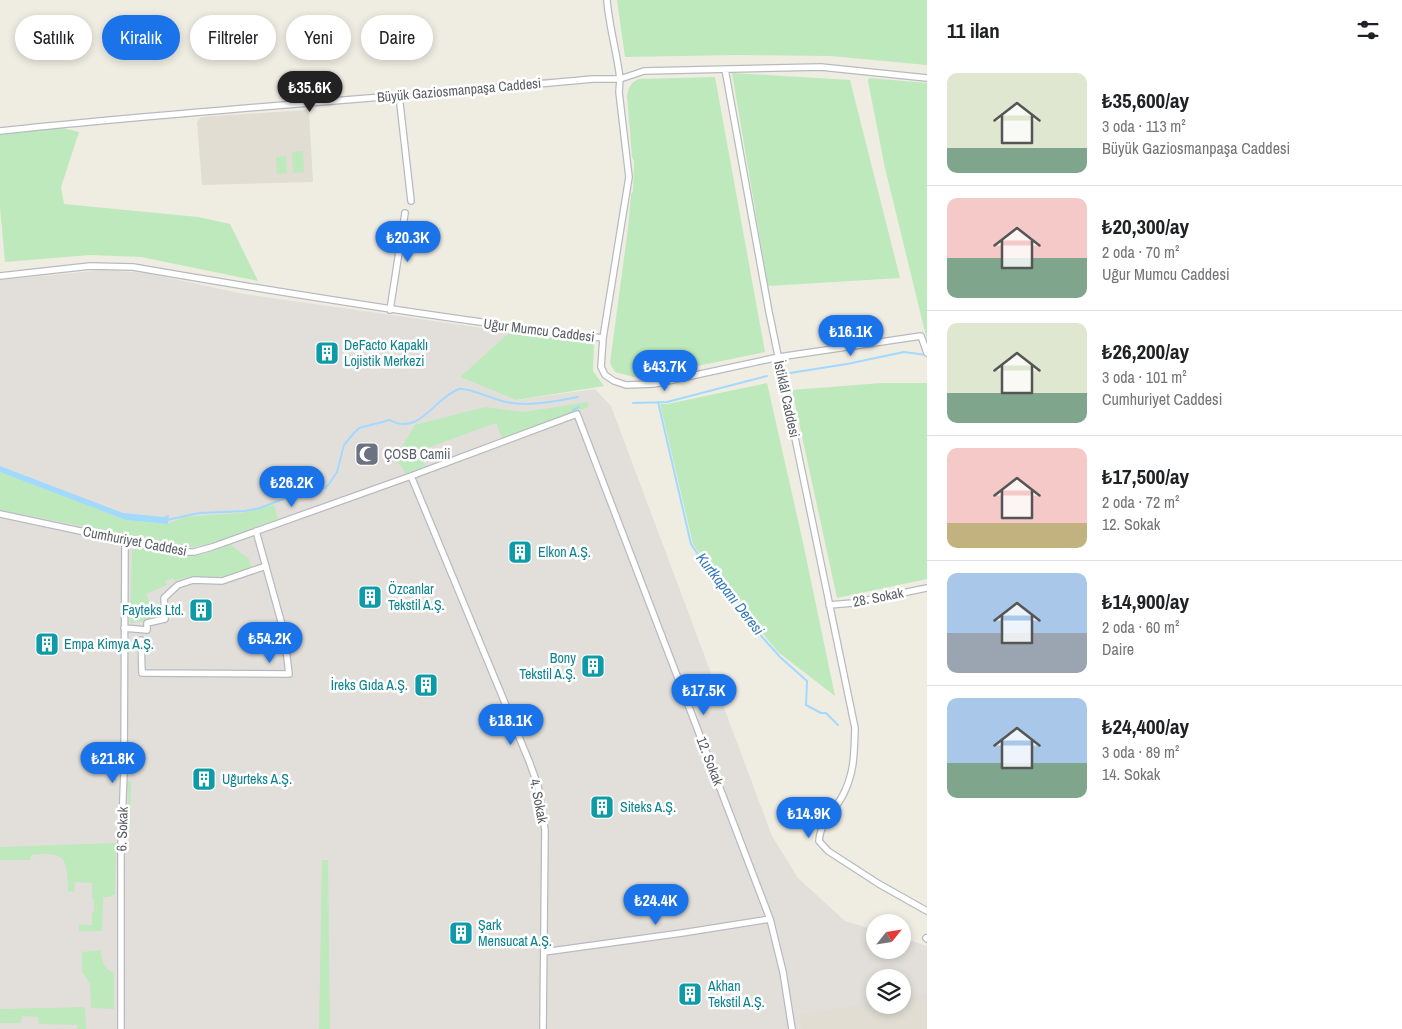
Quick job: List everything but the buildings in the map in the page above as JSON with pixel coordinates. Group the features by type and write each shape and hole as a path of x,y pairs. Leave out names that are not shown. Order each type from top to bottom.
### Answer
{"street":[{"name":"Uğur Mumcu Caddesi","path":"0,276 90,266 132,267 390,310 603,338 628,177 618,57 609,22 607,0"},
{"path":"620,79 644,71 822,67 927,78"},
{"name":"İstiklâl Caddesi","path":"725,69 779,357 855,728 853,770 844,794 822,826 819,841 828,851 907,901 927,910"},
{"name":"Büyük Gaziosmanpaşa Caddesi","path":"0,131 117,118 593,79 620,79"},
{"path":"399,95 411,201"},
{"path":"390,310 405,213"},
{"path":"603,338 601,367 605,375 614,381 626,385 654,384 779,357 921,336 927,353"},
{"name":"Cumhuriyet Caddesi","path":"0,514 188,553 212,548 577,414"},
{"name":"12. Sokak","path":"577,414 770,919 783,972 792,1029"},
{"name":"4. Sokak","path":"411,476 535,776 545,830 543,1029"},
{"path":"141,640 142,673 289,674 284,632 256,531"},
{"name":"6. Sokak","path":"121,1029 125,540"},
{"path":"124,628 148,630 147,623 165,619 164,598 178,585 193,580 222,581 266,566"},
{"name":"28. Sokak","path":"829,605 853,603 927,588"},
{"path":"544,952 770,919"}],"shaded area":[{"path":"307,110 309,112 313,182 202,185 197,122 201,117"},
{"path":"104,270 146,273 244,294 512,332 460,377 516,400 595,389 611,406 772,836 798,878 845,921 866,927 866,959 911,959 911,941 927,946 927,1029 0,1029 0,280"},
{"path":"927,994 927,1029 801,1029 799,1015 866,1004 866,1014 911,1014 911,997"}],"green space":[{"path":"617,0 927,0 927,65 831,56 625,57"},
{"path":"732,73 850,80 900,278 768,286"},
{"path":"715,77 765,352 634,377 615,372 610,363 631,194 633,191 634,161 632,157 628,90 639,79"},
{"path":"869,78 927,83 927,340 885,168 868,81"},
{"path":"59,127 79,132 61,187 64,204 198,217 230,224 258,281 141,257 90,255 5,262 0,207 0,135"},
{"path":"303,151 304,172 293,173 292,152"},
{"path":"286,156 287,173 277,174 276,157"},
{"path":"510,332 594,343 593,371 604,386 516,400 460,377"},
{"path":"767,383 835,696 778,652 707,565 693,544 660,404"},
{"path":"882,383 927,383 927,579 837,598 792,390"},
{"path":"588,402 588,407 502,438 496,423 419,451 425,466 405,474 402,467 394,460 415,425 485,407 524,412"},
{"path":"0,472 126,520 168,524 184,517 242,513 274,505 278,519 208,544 192,547 0,510"},
{"path":"231,545 249,559 252,569 227,576 198,578 191,576 175,581 173,578 165,581 167,585 146,594 154,620 130,623 132,550 144,549 195,556"},
{"path":"128,781 131,781 130,835 127,835"},
{"path":"116,843 115,894 103,897 102,931 79,931 79,925 92,925 94,899 92,899 92,883 75,882 74,892 68,891 65,864 58,856 43,854 31,855 30,860 0,860 0,847"},
{"path":"322,860 328,860 330,1029 319,1029"},
{"path":"101,950 104,964 114,973 114,1009 91,1008 90,984 82,971 82,952"},
{"path":"85,1007 86,1029 78,1029 77,1025 39,1024 38,1017 22,1016 21,1023 0,1023 0,1009"}],"water":[{"path":"0,466 123,513 164,517 169,515 168,524 126,520 0,472"}],"waterway":[{"path":"790,373 904,352 927,355"},
{"path":"633,403 667,402 767,376"},
{"path":"167,520 199,513 245,511 260,508 301,492 325,488 337,472 344,445 359,428 390,420 400,424 418,420 450,393 459,389 468,390 501,401 524,404 578,397"},
{"name":"Kurtkapanı Deresi","path":"658,402 691,544 713,577 763,638 780,657 807,681 806,705 821,713 826,713 838,725"},
{"path":"573,410 579,407"}],"place":[{"name":"DeFacto Kapaklı Lojistik Merkezi","path":"327,353"},
{"name":"ÇOSB Camii","path":"367,454"},
{"name":"Elkon A.Ş.","path":"520,552"},
{"name":"Özcanlar Tekstil A.Ş.","path":"370,597"},
{"name":"Fayteks Ltd.","path":"201,610"},
{"name":"Empa Kimya A.Ş.","path":"47,644"},
{"name":"Bony Tekstil A.Ş.","path":"593,666"},
{"name":"İreks Gıda A.Ş.","path":"426,685"},
{"name":"Uğurteks A.Ş.","path":"204,779"},
{"name":"Siteks A.Ş.","path":"602,807"},
{"name":"Şark Mensucat A.Ş.","path":"461,933"},
{"name":"Akhan Tekstil A.Ş.","path":"690,994"}]}
